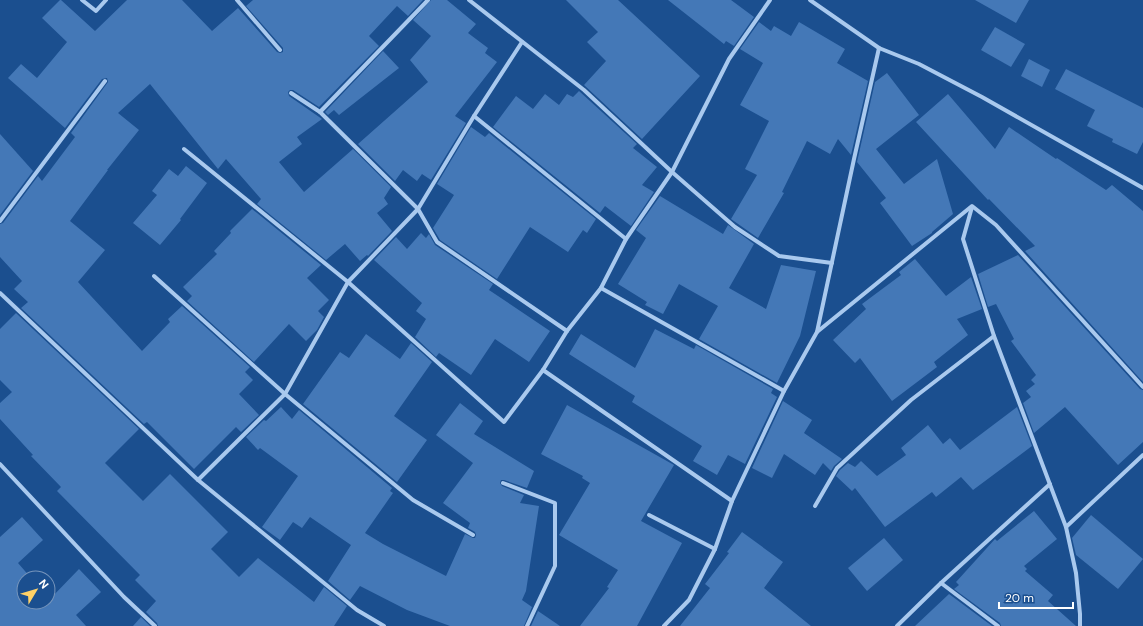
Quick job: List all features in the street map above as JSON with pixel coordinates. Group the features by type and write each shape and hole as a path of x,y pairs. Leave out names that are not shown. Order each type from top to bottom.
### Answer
{"street":[{"path":"82,0 96,11 106,0"},
{"path":"237,0 280,50"},
{"path":"320,112 428,0"},
{"path":"469,0 584,90 672,172 735,227 779,256 832,263"},
{"path":"184,149 348,282 504,422 543,370 567,331 602,288 626,238 672,172 729,59 770,0"},
{"path":"810,0 879,48 919,64 982,97 1143,188"},
{"path":"198,480 285,394 348,282 418,209 474,116 522,42"},
{"path":"664,626 689,600 715,549 732,501 784,391 817,332 879,48"},
{"path":"0,221 105,81"},
{"path":"291,92 320,112 418,209 437,242 567,331"},
{"path":"474,116 626,238"},
{"path":"817,332 972,206"},
{"path":"972,206 963,239 994,336 1066,527 1076,573 1080,626"},
{"path":"972,206 996,225 1143,387"},
{"path":"154,276 285,394 413,500 473,535"},
{"path":"602,288 784,391"},
{"path":"0,293 198,480 357,610 384,626"},
{"path":"814,506 837,468 912,400 994,336"},
{"path":"543,370 732,501"},
{"path":"1066,527 1143,455"},
{"path":"0,464 124,597 155,626"},
{"path":"503,483 555,503 555,566 527,626"},
{"path":"897,626 941,583 1050,484"},
{"path":"649,514 715,549"},
{"path":"941,583 998,626"}],"building":[{"path":"60,0 95,31 127,0 182,0 212,31 238,8 277,52 280,53 283,52 283,48 246,6 253,0 423,0 408,16 397,6 369,36 379,46 319,107 293,90 288,92 289,96 322,119 297,137 302,144 279,162 304,192 353,149 391,187 384,198 388,204 377,213 392,231 368,256 367,255 360,261 345,244 326,260 257,204 261,199 226,159 218,169 150,84 118,113 139,130 107,170 70,221 105,250 78,282 142,351 170,322 168,319 182,306 250,367 245,372 253,380 239,394 259,415 241,432 236,427 194,469 147,422 144,424 21,308 28,302 14,289 22,281 0,257 0,224 3,223 38,176 42,181 75,137 71,133 108,82 107,78 102,79 65,128 8,78 21,64 37,78 67,42 42,18"},
{"path":"431,0 447,0 476,24 468,33 488,48 485,53 497,62 455,116 466,123 431,180 422,174 417,181 403,170 395,181 358,144 428,82 410,60 431,36 413,20"},
{"path":"566,0 618,0 700,76 642,139 584,85 606,61 587,42 598,32"},
{"path":"668,0 731,0 754,17 734,46 726,41 724,44"},
{"path":"975,0 1029,0 1016,23"},
{"path":"759,22 771,31 774,26 791,36 799,22 845,49 837,63 868,81 851,155 838,139 830,154 807,141 782,192 784,193 758,238 731,219 757,175 745,169 769,121 740,105 763,63 740,49"},
{"path":"995,27 1025,44 1011,67 981,50"},
{"path":"383,51 399,68 339,115 334,110 328,115 325,112"},
{"path":"1029,59 1050,70 1042,87 1021,76"},
{"path":"1066,69 1143,108 1143,142 1137,154 1112,142 1113,139 1087,126 1095,110 1055,89"},
{"path":"887,73 919,115 876,149 904,184 937,159 953,214 932,233 912,246 880,203 886,198 857,162 875,82"},
{"path":"579,91 637,144 633,148 657,167 642,185 654,192 631,226 605,206 600,213 493,127 516,96 533,109 545,94 559,105 567,94 573,97"},
{"path":"948,94 995,149 1009,127 1056,159 1057,158 1106,190 1112,185 1143,211 1143,382 1025,251 1035,246 989,199 988,200 916,122"},
{"path":"471,127 485,137 489,133 596,219 587,233 583,230 568,252 530,227 497,279 440,240 433,228 454,195 437,184"},
{"path":"0,134 33,171 0,215"},
{"path":"186,166 207,183 180,219 181,220 160,245 133,223 157,195 152,191 169,169 178,176"},
{"path":"660,196 723,234 728,225 754,244 729,288 766,309 781,265 816,271 800,336 777,383 699,339 718,306 679,284 663,314 645,305 647,302 618,284 646,238 636,230"},
{"path":"252,209 321,265 307,278 329,300 318,311 324,317 317,330 306,341 289,324 254,362 187,301 192,296 183,287 217,254 214,251 231,233 230,231"},
{"path":"421,233 426,238 429,234 435,245 493,284 489,290 550,331 529,362 495,339 471,375 439,353 436,357 415,337 426,319 416,311 422,303 374,260 396,237 407,249"},
{"path":"1018,255 1140,389 1143,390 1143,442 1118,465 1065,407 1034,433 1023,403 1031,397 1026,391 1035,384 1031,380 1036,375 1011,341 1014,339 996,304 988,307 978,274"},
{"path":"915,259 946,296 971,277 982,309 957,319 968,335 934,362 937,367 892,401 860,358 855,363 833,340 866,309 862,304 901,275 899,272"},
{"path":"16,313 139,429 105,463 143,501 170,474 228,532 211,549 239,577 258,558 314,602 324,587 347,606 334,626 158,626 146,612 156,601 135,580 140,575 57,491 61,487 31,456 33,455 0,419 0,403 12,392 0,380 0,329"},
{"path":"655,329 694,349 696,345 773,389 771,393 777,397 745,464 728,455 717,475 693,461 702,446 632,402 635,396 569,354 581,334 635,368"},
{"path":"366,334 400,359 411,343 432,362 394,416 427,440 397,482 303,404 340,352 349,358"},
{"path":"783,401 812,420 804,433 842,459 831,471 823,463 815,475 784,454 772,478 752,468"},
{"path":"460,403 483,421 474,434 534,471 527,488 504,480 501,480 500,483 502,486 524,495 520,503 539,506 526,591 522,600 532,607 524,626 450,626 407,610 360,586 350,600 328,581 351,545 310,517 302,528 293,522 280,540 262,527 298,476 260,448 258,450 246,437 281,407 292,419 299,410 392,488 390,491 393,493 365,533 383,544 446,576 465,534 473,538 475,538 476,535 475,532 468,528 470,523 443,503 473,463 436,435"},
{"path":"567,405 674,465 641,521 682,543 637,626 580,626 609,588 607,587 618,570 559,535 590,483 582,478 583,476 541,454"},
{"path":"1017,407 1032,446 973,490 961,477 936,497 932,492 885,527 855,488 852,491 836,476 848,463 855,467 861,461 877,476 906,455 901,448 928,425 943,444 950,438 960,450"},
{"path":"1034,511 1057,539 1024,566 1027,569 1025,571 1053,595 1048,601 1076,626 1001,626 1000,623 954,589 959,585 956,582 995,539 997,541"},
{"path":"1091,515 1143,559 1118,589 1076,555 1072,538"},
{"path":"22,517 43,540 18,563 24,570 16,570 16,610 56,610 56,593 79,569 101,592 76,615 86,626 0,626 0,537"},
{"path":"742,532 783,562 764,588 811,626 680,626 710,588 705,584 729,553 727,552"},
{"path":"884,538 903,560 867,591 848,568"},
{"path":"949,594 992,626 915,626"},
{"path":"538,611 560,626 531,626"},
{"path":"141,617 150,626 133,626"}]}
